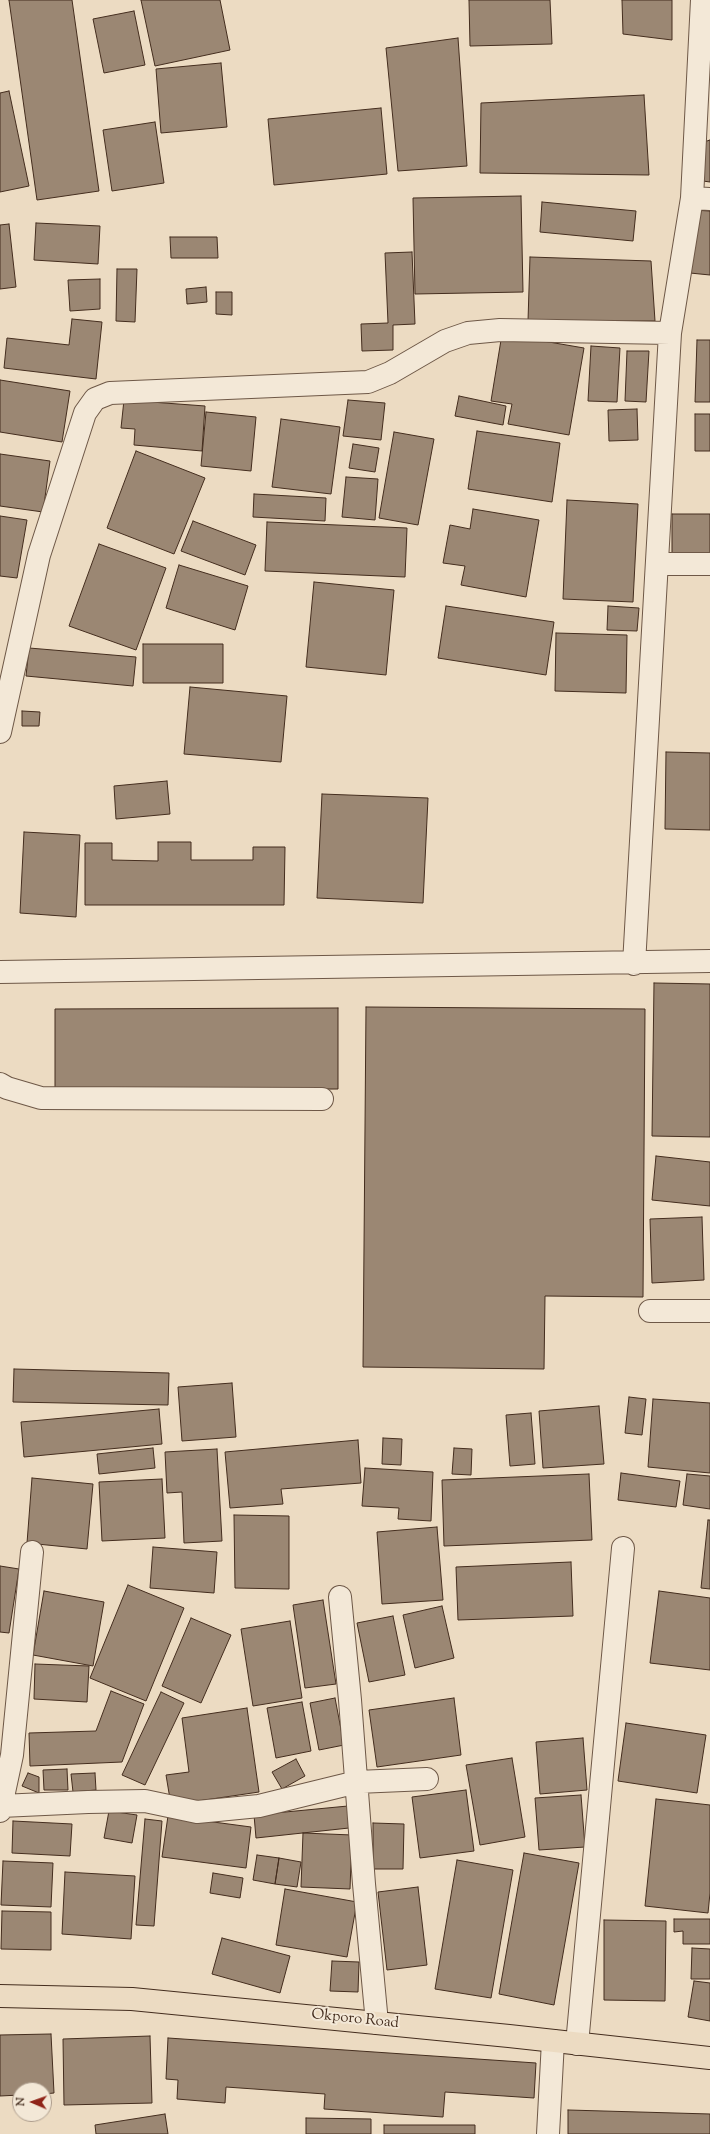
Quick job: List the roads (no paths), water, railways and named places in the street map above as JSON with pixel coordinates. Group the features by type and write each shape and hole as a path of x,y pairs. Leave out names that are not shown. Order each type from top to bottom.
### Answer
{"main road":[{"name":"Okporo Road","path":"0,1996 132,1999 377,2022 710,2058"}],"street":[{"path":"634,964 670,333 701,198 702,0"},
{"path":"0,732 39,555 86,413 95,399 110,393 368,382 390,373 445,341 468,333 500,330 670,333"},
{"path":"657,564 710,564"},
{"path":"0,972 634,964 710,961"},
{"path":"0,1084 7,1088 41,1098 322,1099"},
{"path":"650,1311 710,1311"},
{"path":"577,2044 623,1548"},
{"path":"32,1552 12,1755 0,1809 88,1802 145,1801 197,1812 259,1806 357,1782 427,1779"},
{"path":"340,1597 377,2022"},
{"path":"548,2134 553,2041"}]}
